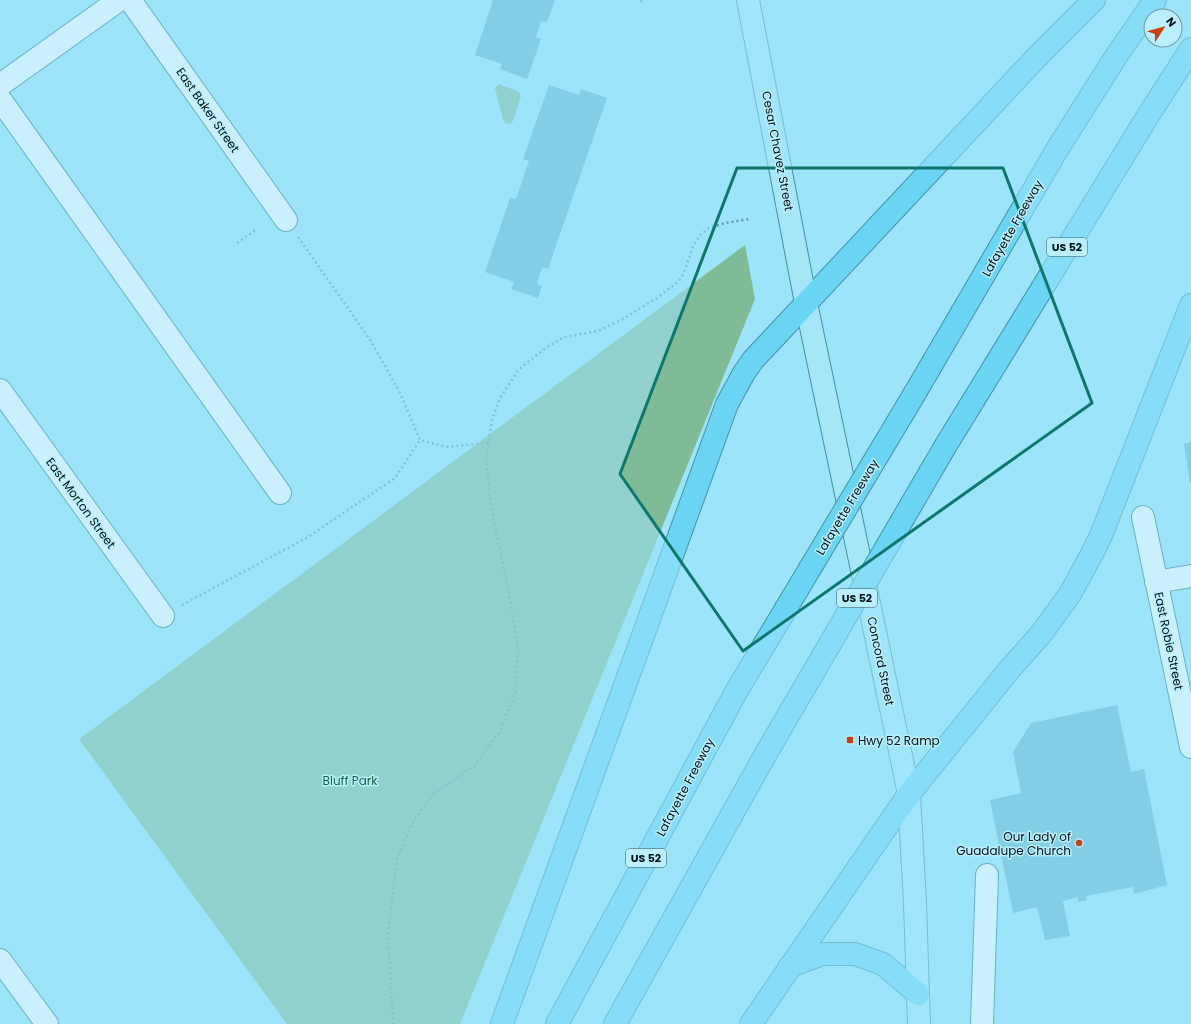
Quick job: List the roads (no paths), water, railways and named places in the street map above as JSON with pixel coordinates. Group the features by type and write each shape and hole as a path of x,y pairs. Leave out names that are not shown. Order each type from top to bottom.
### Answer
{"highway":[{"path":"502,1024 727,404 744,373 753,360 806,303 1035,59 1094,0"},
{"name":"Lafayette Freeway","path":"557,1024 736,692 915,393 1066,135 1115,58 1155,0"},
{"name":"US 52","path":"615,1024 768,750 946,445 1150,111 1191,49"},
{"path":"751,1024 909,794 1009,670 1042,634 1070,594 1102,533 1191,304"},
{"path":"790,966 823,954 855,954 883,964 918,994"}],"main road":[{"name":"Cesar Chavez Street","path":"748,0 806,303"},
{"name":"Concord Street","path":"806,303 909,794 915,903 919,1024"}],"street":[{"path":"0,85 119,0"},
{"name":"East Baker Street","path":"130,0 286,220"},
{"path":"0,98 280,493"},
{"name":"East Morton Street","path":"0,390 162,616"},
{"name":"East Robie Street","path":"1144,517 1156,582 1191,747"},
{"path":"1156,582 1191,576"},
{"path":"982,1024 987,875"},
{"path":"0,960 47,1024"}],"place":[{"name":"Hwy 52 Ramp","path":"850,740"},
{"name":"Our Lady of Guadalupe Church","path":"1079,843"}],"park label":[{"name":"Bluff Park","path":"350,780"}]}
